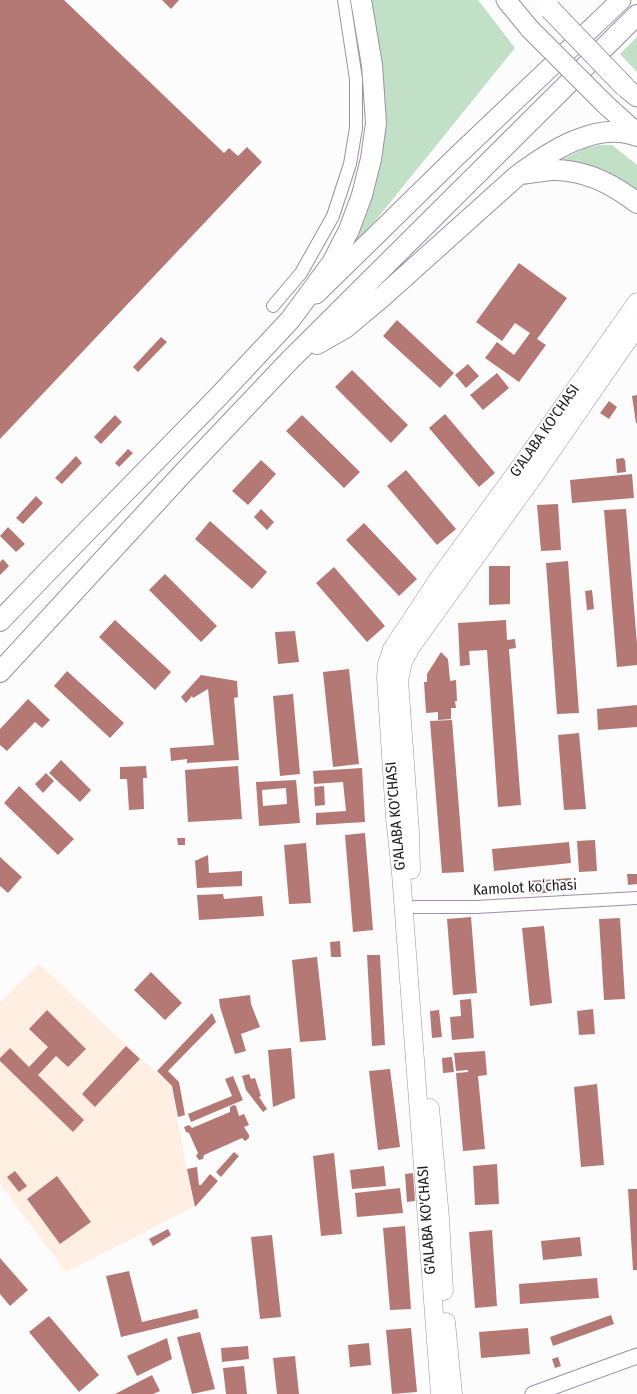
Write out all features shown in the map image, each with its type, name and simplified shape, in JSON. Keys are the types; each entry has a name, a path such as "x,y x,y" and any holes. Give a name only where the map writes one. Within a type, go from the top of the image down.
{"highway":[{"path":"0,621 218,397 290,320 332,263 349,230 362,195 371,159 376,123 372,65 361,0"},
{"path":"547,3 632,90"},
{"path":"0,672 290,360 637,14"},
{"path":"290,360 349,324 382,297 518,174 542,157 578,139 606,132 637,134"},
{"path":"518,174 551,170 581,174 607,183 637,203"}],"main road":[{"path":"506,0 530,29 637,134"},
{"path":"290,320 457,156 621,0"},
{"name":"G'ALABA KO'CHASI","path":"453,1394 411,873 400,680 403,662 471,549 634,314"},
{"name":"G'ALABA KO'CHASI","path":"440,1394 404,912 395,818 386,664 392,648 441,575 471,549"}],"street":[{"path":"273,306 301,273 333,216 350,164 356,128 356,79 344,0"},
{"name":"Kamolot koʻchasi","path":"415,908 476,907 637,898"},
{"path":"533,1394 637,1356"}],"shaded area":[{"path":"39,964 171,1086 194,1207 66,1272 0,1184 0,1003"}],"green space":[{"path":"371,0 478,0 515,48 346,257 376,185 385,124 381,61"},
{"path":"637,37 637,72 620,54"},
{"path":"612,145 637,165 637,192 604,170 557,162 586,148"}],"building":[{"path":"0,0 64,0 224,153 229,148 238,156 247,147 262,162 0,439"},
{"path":"162,0 179,0 171,9"},
{"path":"519,263 567,298 537,339 546,345 519,382 485,358 497,342 514,355 530,333 515,323 502,341 476,322"},
{"path":"397,320 454,373 440,388 383,336"},
{"path":"161,337 167,342 138,372 133,367"},
{"path":"468,364 479,376 466,388 455,375"},
{"path":"352,370 408,425 391,443 335,387"},
{"path":"497,373 509,388 483,410 470,395"},
{"path":"637,395 637,423 636,423 632,396"},
{"path":"609,401 617,407 609,419 600,413"},
{"path":"445,414 495,473 479,487 429,428"},
{"path":"115,415 122,422 101,444 94,437"},
{"path":"302,415 360,472 344,488 286,431"},
{"path":"128,449 133,453 119,467 115,463"},
{"path":"76,456 82,463 62,484 55,478"},
{"path":"623,458 625,460 626,472 617,473 616,459"},
{"path":"261,460 276,474 248,505 232,491"},
{"path":"406,470 456,529 437,545 387,486"},
{"path":"632,474 634,498 572,503 570,480"},
{"path":"36,496 43,503 23,524 16,518"},
{"path":"558,504 561,550 541,551 537,505"},
{"path":"261,509 274,522 267,530 254,517"},
{"path":"626,509 637,665 617,667 604,510"},
{"path":"210,521 267,572 252,589 195,539"},
{"path":"364,523 417,579 399,596 346,540"},
{"path":"8,527 25,544 16,552 0,536"},
{"path":"3,559 9,566 0,575 0,562"},
{"path":"568,561 579,713 557,714 546,563"},
{"path":"489,566 510,566 510,604 489,605"},
{"path":"334,567 385,626 367,642 316,583"},
{"path":"165,574 217,626 201,642 149,590"},
{"path":"592,590 594,609 587,610 585,591"},
{"path":"115,620 171,672 155,690 99,637"},
{"path":"506,620 507,640 515,639 516,648 509,649 521,805 498,807 487,650 469,651 470,665 460,666 458,623"},
{"path":"295,631 299,662 278,664 275,632"},
{"path":"441,652 448,659 450,681 456,680 457,701 455,701 456,708 451,708 451,719 438,720 438,712 426,713 424,682 427,682 427,674"},
{"path":"349,669 359,764 333,767 323,672"},
{"path":"67,671 124,723 110,738 54,686"},
{"path":"201,675 237,681 238,697 234,698 239,760 187,763 187,759 171,761 170,748 214,745 208,689 193,698 192,696 186,703 181,697"},
{"path":"293,694 300,774 280,776 273,696"},
{"path":"28,699 50,720 42,728 35,722 7,751 0,745 0,729"},
{"path":"637,705 637,727 598,730 597,709"},
{"path":"452,720 464,872 442,873 430,721"},
{"path":"579,733 586,809 564,810 558,735"},
{"path":"61,760 91,790 80,802 49,773"},
{"path":"146,766 147,778 143,778 144,809 129,810 127,779 120,779 120,767"},
{"path":"238,766 242,819 188,822 185,770"},
{"path":"362,768 365,822 316,825 316,813 346,811 343,782 314,784 313,771"},
{"path":"46,773 54,781 43,793 35,784"},
{"path":"296,780 300,823 259,826 256,782","holes":["286,788 287,804 263,806 262,790"]},
{"path":"19,786 74,839 58,855 4,803"},
{"path":"324,786 325,805 315,806 314,787"},
{"path":"365,833 373,930 353,932 345,835"},
{"path":"177,838 185,838 185,845 178,845"},
{"path":"595,840 597,871 579,872 577,841"},
{"path":"569,842 571,863 494,871 492,849"},
{"path":"306,843 311,903 289,904 284,845"},
{"path":"208,855 209,873 242,871 242,886 197,888 195,861"},
{"path":"0,857 22,877 8,893 0,886"},
{"path":"627,874 637,874 637,884 628,885"},
{"path":"571,878 572,891 529,894 528,881"},
{"path":"223,894 224,899 262,896 264,916 199,920 197,895"},
{"path":"471,917 477,993 453,995 447,919"},
{"path":"620,918 625,999 604,1000 599,919"},
{"path":"544,926 552,1003 530,1006 522,928"},
{"path":"340,941 341,957 331,957 330,942"},
{"path":"367,955 380,955 385,1045 372,1046"},
{"path":"317,957 326,1040 300,1042 292,960"},
{"path":"151,972 182,1003 165,1020 134,990"},
{"path":"250,995 251,1004 260,1027 241,1034 246,1051 235,1054 219,999"},
{"path":"471,999 474,1038 452,1040 450,1017 461,1016 460,1000"},
{"path":"593,1009 595,1034 579,1035 577,1011"},
{"path":"47,1010 86,1049 68,1067 56,1056 38,1075 84,1120 73,1132 0,1061 0,1058 10,1048 29,1067 48,1047 29,1029"},
{"path":"439,1010 442,1037 432,1038 430,1011"},
{"path":"212,1013 216,1022 168,1071 179,1082 185,1115 178,1117 172,1086 157,1071"},
{"path":"126,1046 140,1059 95,1107 82,1094"},
{"path":"291,1048 295,1098 273,1107 268,1050"},
{"path":"485,1051 487,1075 478,1076 485,1149 463,1151 456,1073 468,1072 468,1070 456,1071 454,1053"},
{"path":"452,1057 454,1072 443,1073 442,1058"},
{"path":"390,1069 400,1147 378,1150 369,1071"},
{"path":"249,1074 251,1079 255,1078 261,1096 259,1097 267,1109 263,1112 246,1090 242,1076"},
{"path":"233,1076 243,1100 191,1122 188,1114 232,1096 225,1079"},
{"path":"597,1084 604,1165 581,1167 574,1087"},
{"path":"234,1105 239,1116 244,1114 249,1125 244,1127 249,1138 245,1141 242,1138 204,1155 203,1159 199,1160 189,1133 186,1132 184,1127 189,1125 192,1128 230,1112 230,1107"},
{"path":"234,1152 239,1156 221,1177 216,1172"},
{"path":"334,1153 342,1234 321,1236 313,1156"},
{"path":"497,1164 499,1204 475,1205 473,1166"},
{"path":"384,1166 386,1186 352,1189 350,1170"},
{"path":"197,1167 199,1185 210,1174 218,1181 195,1207 187,1169"},
{"path":"15,1171 27,1186 19,1192 7,1177"},
{"path":"413,1173 415,1201 407,1202 405,1174"},
{"path":"57,1176 91,1222 60,1244 27,1199"},
{"path":"400,1188 403,1213 357,1217 355,1193"},
{"path":"628,1189 637,1189 637,1270 633,1270"},
{"path":"405,1226 411,1309 390,1310 383,1228"},
{"path":"168,1229 171,1235 153,1246 149,1239"},
{"path":"492,1230 497,1306 475,1308 469,1232"},
{"path":"272,1235 281,1317 260,1319 251,1237"},
{"path":"580,1237 582,1256 543,1260 541,1241"},
{"path":"0,1258 28,1290 10,1306 0,1294"},
{"path":"129,1271 142,1322 197,1309 199,1318 121,1337 106,1276"},
{"path":"597,1278 599,1298 520,1304 519,1284"},
{"path":"611,1315 614,1324 553,1346 550,1337"},
{"path":"49,1316 99,1375 79,1392 29,1332"},
{"path":"411,1328 417,1392 392,1394 386,1330"},
{"path":"528,1328 530,1354 481,1358 479,1332"},
{"path":"200,1332 215,1389 192,1394 177,1337"},
{"path":"167,1338 172,1359 137,1376 127,1356"},
{"path":"369,1343 371,1365 350,1367 348,1345"},
{"path":"248,1346 249,1359 222,1362 221,1348"},
{"path":"295,1356 299,1394 277,1394 273,1358"},
{"path":"558,1357 561,1366 555,1368 552,1359"},
{"path":"244,1366 247,1394 226,1394 223,1368"},
{"path":"152,1375 160,1391 153,1394 115,1394"}]}
